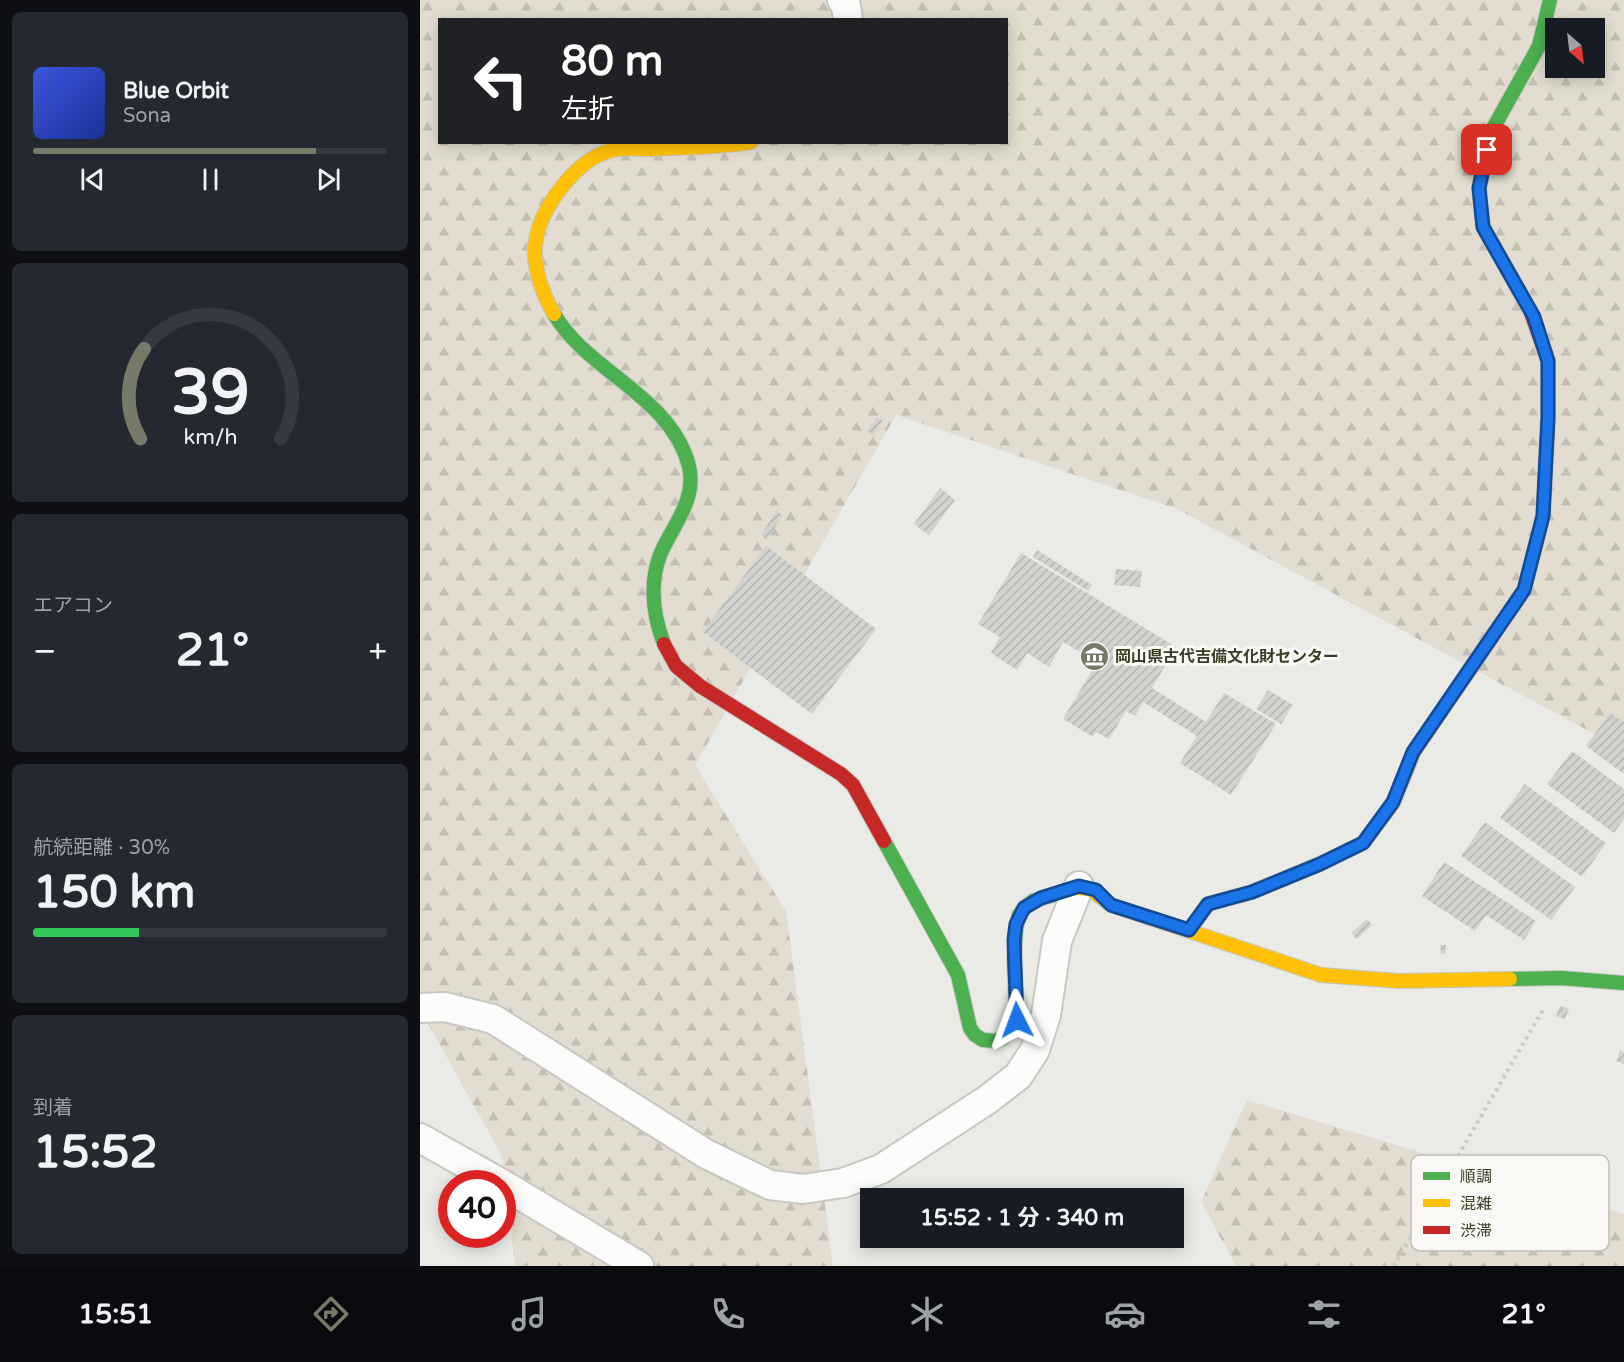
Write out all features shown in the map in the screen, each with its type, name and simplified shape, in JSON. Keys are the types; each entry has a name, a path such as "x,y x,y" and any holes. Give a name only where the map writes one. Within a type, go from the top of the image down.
{"street":[{"path":"842,0 846,6 848,18"},
{"path":"1189,930 1208,904 1252,892 1320,864 1363,843 1393,802 1413,752 1524,590 1543,516 1548,418 1548,361 1534,317 1483,227 1479,188 1491,132 1539,46 1550,0"},
{"path":"739,144 611,150 596,155 582,165 541,216 534,237 534,258 541,287 550,309 568,335 656,411 685,454 691,478 688,504 660,553 651,591 653,614 659,633 676,667 701,687 841,774 853,785 958,975 963,987 970,1032 977,1039 995,1041 1006,1038 1013,1031 1017,1020 1014,940 1016,924 1024,908 1041,898 1079,886 1096,890 1111,905 1321,975 1399,981 1561,978 1624,983"},
{"path":"420,1008 445,1007 493,1019 706,1154 770,1185 803,1189 843,1183 881,1168 987,1100 1018,1076 1035,1050 1046,1015 1057,941 1079,886"},
{"path":"420,1138 477,1170"},
{"path":"516,1192 639,1266"}],"path":[{"path":"1458,1155 1561,978"},
{"path":"1394,1266 1411,1237"}],"green space":[{"path":"420,0 1624,0 1624,750 1177,509 896,415 695,765 786,911 833,1266 515,1266 513,1248 516,1248 516,1170 504,1170 502,1156 420,1009"},
{"path":"1247,1100 1429,1155 1411,1155 1411,1251 1609,1251 1609,1209 1624,1214 1624,1266 1236,1266 1201,1202"}],"building":[{"path":"877,417 883,421 873,435 867,431"},
{"path":"940,488 955,500 929,535 914,524"},
{"path":"776,511 783,515 767,540 761,535"},
{"path":"766,546 876,629 812,714 703,632"},
{"path":"1037,550 1092,585 1088,591 1033,557"},
{"path":"1021,553 1176,647 1152,688 1206,722 1224,693 1276,724 1231,795 1180,763 1197,736 1143,702 1135,716 1126,711 1109,739 1096,732 1093,737 1063,719 1097,662 1063,642 1049,667 1027,653 1017,670 991,653 1000,637 978,624"},
{"path":"1116,569 1142,571 1140,587 1114,585"},
{"path":"1268,690 1293,705 1281,724 1256,709"},
{"path":"1610,713 1624,722 1624,774 1586,746"},
{"path":"1572,751 1624,789 1624,819 1614,833 1547,784"},
{"path":"1525,784 1606,843 1582,877 1500,818"},
{"path":"1485,822 1575,887 1551,920 1461,856"},
{"path":"1444,862 1536,921 1524,940 1486,915 1475,931 1422,896"},
{"path":"1367,919 1372,925 1357,939 1351,933"},
{"path":"1440,945 1446,945 1446,953 1441,954"},
{"path":"1560,1006 1569,1009 1565,1019 1556,1016"},
{"path":"1620,1050 1624,1052 1624,1064 1616,1061"}],"traffic: fast":[{"path":"1530,310 1483,227 1479,188 1491,132 1539,46 1550,0"},
{"path":"554,314 587,352 647,402 665,421 679,442 689,466 691,479 687,502 660,555 654,577 655,611 664,644"},
{"path":"884,841 958,975 970,1028 983,1040 995,1041 1003,1038 1012,1031 1017,1020 1014,960 1019,915 1033,901 1075,888"},
{"path":"1510,979 1561,978 1624,983"}],"traffic: slow":[{"path":"554,314 539,278 535,262 535,246 544,215 553,199 579,168 596,156 619,149 734,144"},
{"path":"1189,930 1208,904 1252,892 1320,864 1363,843 1393,803 1414,751"},
{"path":"1075,888 1090,889 1111,905 1321,975 1399,981 1510,979"}],"traffic: jam":[{"path":"1414,751 1524,590 1543,516 1548,418 1548,361 1530,310"},
{"path":"664,644 676,666 700,686 841,774 853,785 884,841"}],"place":[{"name":"岡山県古代吉備文化財センター","path":"1094,656"}],"route":[{"path":"1017,1020 1014,940 1016,924 1024,908 1041,898 1079,886 1096,890 1111,905 1189,930 1208,904 1252,892 1320,864 1363,843 1393,802 1413,752 1524,590 1543,516 1548,418 1548,361 1534,317 1483,227 1479,188 1487,150"}]}
